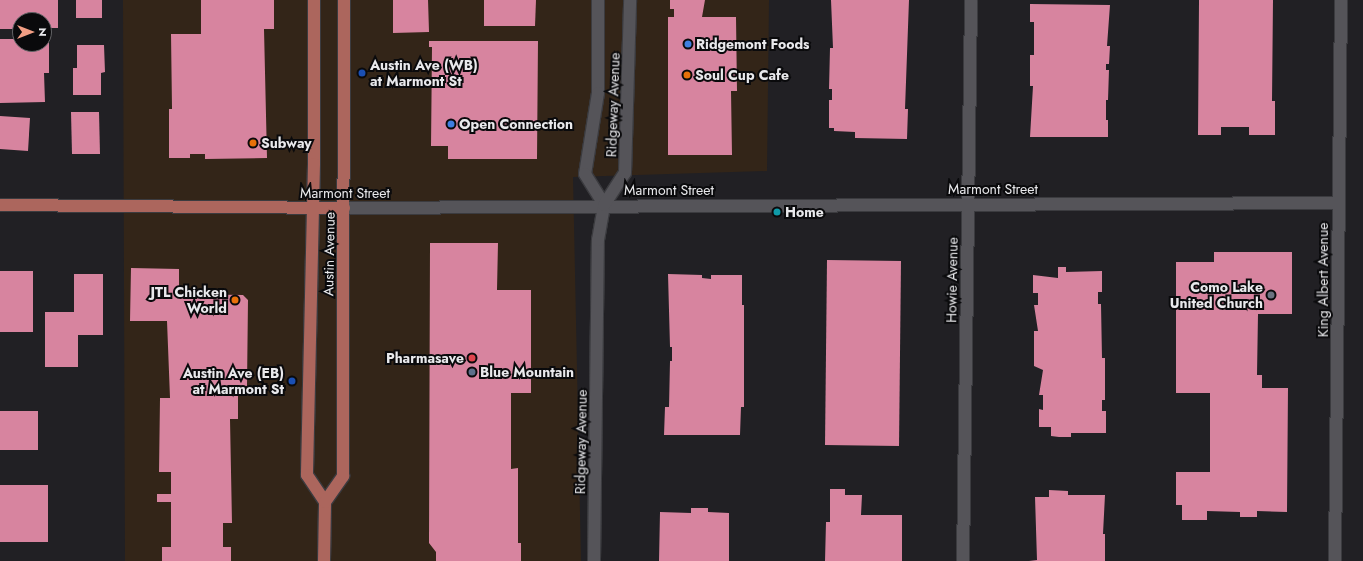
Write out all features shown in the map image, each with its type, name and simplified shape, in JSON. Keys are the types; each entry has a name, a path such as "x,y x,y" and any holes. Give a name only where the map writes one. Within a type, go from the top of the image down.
{"main road":[{"name":"Austin Avenue","path":"314,0 313,208 307,475 325,502 343,476 344,0"},
{"name":"Marmont Street","path":"0,205 344,208"},
{"path":"324,561 325,502"}],"street":[{"name":"Ridgeway Avenue","path":"598,0 598,93 586,174 604,205"},
{"name":"Ridgeway Avenue","path":"594,561 598,240 604,205 625,173 630,0"},
{"name":"Howie Avenue","path":"964,561 967,204 971,0"},
{"name":"King Albert Avenue","path":"1335,561 1338,204 1342,0"},
{"name":"Marmont Street","path":"344,208 604,205 1338,204"}],"shaded area":[{"path":"123,0 769,0 767,171 573,177 581,561 125,561"}],"building":[{"path":"0,0 58,0 58,28 52,28 52,12 12,12 12,29 0,29"},
{"path":"76,0 102,0 102,18 76,18"},
{"path":"201,0 274,0 274,29 264,29 267,158 205,159 205,154 190,154 190,158 169,158 169,109 172,109 171,34 201,34"},
{"path":"393,0 428,0 429,32 393,33"},
{"path":"484,0 536,0 535,26 484,26"},
{"path":"670,0 705,0 702,17 736,17 737,91 731,91 732,155 668,155 668,17 674,17 674,9 670,9"},
{"path":"831,0 909,0 905,109 908,109 907,139 855,138 855,132 834,131 834,128 829,128 829,100 832,100 832,89 829,89 830,48 833,48"},
{"path":"1199,0 1273,0 1272,101 1275,101 1275,135 1249,135 1249,127 1221,127 1221,135 1198,135"},
{"path":"1030,4 1110,5 1107,46 1110,46 1109,64 1106,64 1106,70 1109,70 1108,100 1106,100 1108,137 1030,137 1033,86 1030,86 1030,55 1034,55 1034,22 1030,22"},
{"path":"0,39 12,39 12,52 49,52 49,73 44,73 45,102 0,103"},
{"path":"429,41 538,41 537,159 448,159 448,146 431,146 432,47 429,47"},
{"path":"77,45 104,45 105,72 101,73 101,95 73,95 73,68 77,68"},
{"path":"71,112 99,112 100,154 72,154"},
{"path":"0,116 30,118 28,151 0,149"},
{"path":"430,243 498,243 497,290 531,290 531,393 511,393 511,469 518,468 518,543 521,543 521,561 436,561 436,552 429,543"},
{"path":"1214,252 1292,252 1292,314 1258,314 1257,375 1262,375 1262,388 1288,388 1287,512 1257,511 1257,517 1240,517 1240,512 1207,511 1207,520 1182,520 1182,505 1176,505 1176,472 1210,472 1210,393 1176,393 1176,262 1214,262"},
{"path":"827,260 901,261 899,446 825,445"},
{"path":"1058,267 1066,267 1066,272 1102,271 1102,292 1098,292 1098,304 1101,304 1102,358 1105,358 1105,400 1102,400 1102,411 1106,411 1106,433 1071,433 1071,437 1059,437 1051,436 1051,427 1039,427 1039,409 1043,410 1043,395 1039,395 1043,370 1034,366 1034,331 1038,331 1034,305 1038,305 1038,293 1033,293 1033,275 1058,278"},
{"path":"131,268 179,269 179,294 243,295 248,300 247,386 238,385 238,419 230,419 232,523 223,523 223,547 231,547 231,561 162,561 162,547 171,547 171,502 157,502 157,494 171,494 171,472 159,472 160,398 170,398 167,321 130,321"},
{"path":"0,271 33,271 33,332 0,332"},
{"path":"74,274 103,274 103,335 78,335 78,367 45,367 45,312 74,312"},
{"path":"668,274 702,275 702,278 711,279 711,275 742,275 742,305 744,305 744,407 741,407 740,435 664,435 665,407 669,407 670,361 672,361 672,347 670,347"},
{"path":"0,411 38,411 38,450 0,450"},
{"path":"0,485 48,485 48,542 0,542"},
{"path":"830,489 845,489 845,495 862,495 861,515 902,515 902,561 825,561 826,522 830,522"},
{"path":"1049,490 1068,491 1068,495 1105,495 1103,534 1105,534 1105,561 1029,561 1037,560 1035,497 1049,497"},
{"path":"691,508 708,508 708,512 729,513 729,561 659,561 660,512 691,513"}],"place":[{"name":"Ridgemont Foods","path":"688,44"},
{"name":"Austin Ave (WB) at Marmont St","path":"362,73"},
{"name":"Soul Cup Cafe","path":"687,75"},
{"name":"Open Connection","path":"451,124"},
{"name":"Subway","path":"253,143"},
{"name":"Home","path":"777,212"},
{"name":"Como Lake United Church","path":"1271,295"},
{"name":"JTL Chicken World","path":"235,300"},
{"name":"Pharmasave","path":"472,358"},
{"name":"Blue Mountain","path":"472,372"},
{"name":"Austin Ave (EB) at Marmont St","path":"292,381"}]}
